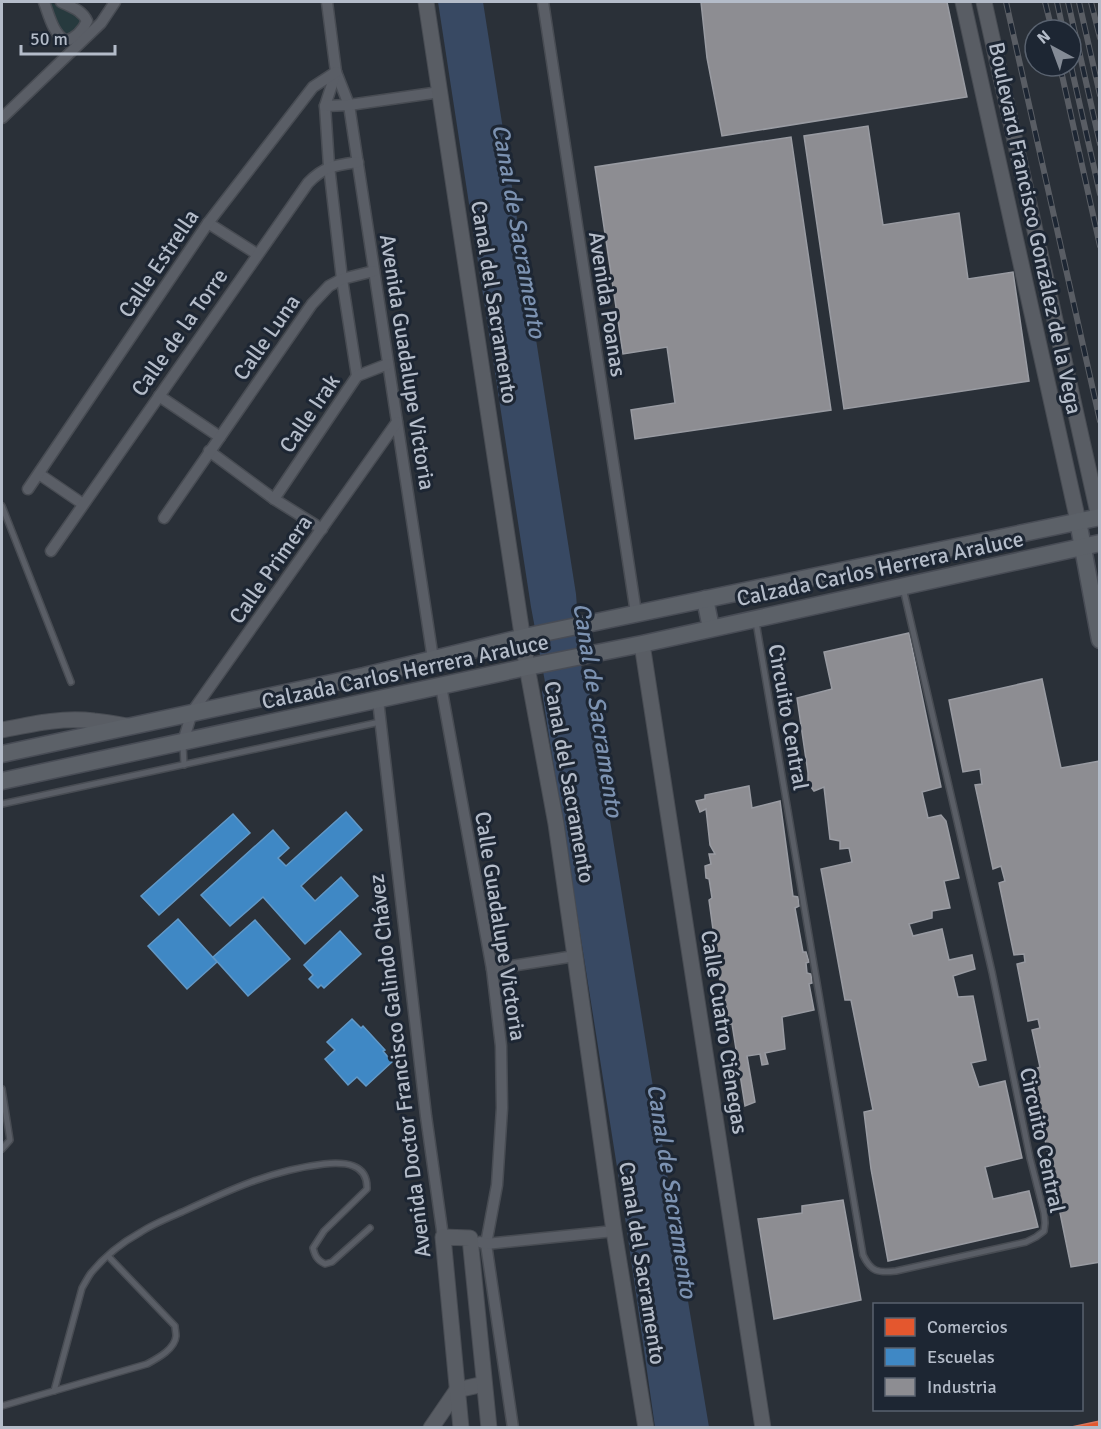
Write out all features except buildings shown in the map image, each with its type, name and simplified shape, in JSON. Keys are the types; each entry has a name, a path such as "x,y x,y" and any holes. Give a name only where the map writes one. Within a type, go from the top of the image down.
{"main road":[{"name":"Calzada Carlos Herrera Araluce","path":"2,754 364,676 636,613 1099,518"},
{"name":"Boulevard Francisco González de la Vega","path":"1078,521 1091,545 1100,640"},
{"name":"Calzada Carlos Herrera Araluce","path":"2,781 1091,545"},
{"path":"705,599 711,628"}],"street":[{"path":"44,2 56,33 66,40 72,39 87,21 82,13 61,2"},
{"path":"3,112 101,23 115,2"},
{"name":"Avenida Guadalupe Victoria","path":"327,2 336,72 349,105 433,659"},
{"name":"Canal del Sacramento","path":"426,2 555,824 614,1231 646,1428"},
{"name":"Avenida Poanas","path":"543,2 636,613"},
{"name":"Boulevard Francisco González de la Vega","path":"963,2 1078,521"},
{"name":"Boulevard Francisco González de la Vega","path":"984,2 1099,518"},
{"name":"Avenida Guadalupe Victoria","path":"336,72 326,106 329,166 342,279 357,376"},
{"name":"Calle Estrella","path":"28,489 208,223 313,87 336,72"},
{"path":"326,106 349,105 440,92"},
{"path":"329,166 358,162"},
{"name":"Calle de la Torre","path":"51,551 308,183 317,173 329,166"},
{"path":"208,223 257,254"},
{"path":"1018,252 1038,246"},
{"name":"Calle Luna","path":"164,518 312,304 329,286 342,279 374,271"},
{"name":"Calle Irak","path":"274,499 357,376 388,364"},
{"path":"159,396 220,436"},
{"name":"Calle Primera","path":"183,742 192,712 397,422"},
{"path":"209,452 274,499 322,529"},
{"path":"39,474 84,504"},
{"name":"Calle Cuatro Ciénegas","path":"642,644 763,1428"},
{"name":"Calle Guadalupe Victoria","path":"441,686 492,969 501,1046 502,1108 497,1185 486,1244"},
{"name":"Avenida Doctor Francisco Galindo Chávez","path":"378,700 426,1116 443,1237 461,1428"},
{"path":"2,730 71,720 93,720 129,727"},
{"path":"492,969 575,956"},
{"path":"443,1237 470,1238 486,1244 614,1231"},
{"path":"470,1238 489,1428"},
{"path":"486,1244 513,1428"},
{"path":"431,1428 457,1390 484,1384"}],"lane":[{"path":"2,506 71,682"},
{"name":"Circuito Central","path":"755,618 863,1256 873,1270 881,1273 952,1259 1026,1242 1036,1238 1044,1231 1046,1223 1030,1158 992,972 903,586"},
{"path":"2,804 380,722"},
{"path":"183,742 184,765"},
{"path":"2,1089 10,1140 2,1149"},
{"path":"54,1391 82,1288 91,1273 108,1256 141,1231 222,1194 283,1171 344,1162 356,1166 368,1183 367,1190 316,1241 313,1248 315,1255 325,1264 332,1262 370,1228"},
{"path":"2,1406 147,1364 161,1356 173,1344 176,1336 175,1326 108,1256"}],"green space":[{"path":"49,2 78,14 82,22 68,36 63,36 59,30"}],"water":[{"name":"Canal de Sacramento","path":"438,2 483,2 576,594 582,674 587,678 709,1427 655,1427 626,1224 542,692 545,682 531,607"}],"railway":[{"path":"1006,2 1100,421"},
{"path":"1045,2 1049,18"},
{"path":"1057,2 1060,18"},
{"path":"1068,2 1100,144"},
{"path":"1079,2 1100,95"},
{"path":"1091,2 1100,38"},
{"path":"1063,78 1100,246"},
{"path":"1074,78 1100,194"}]}
